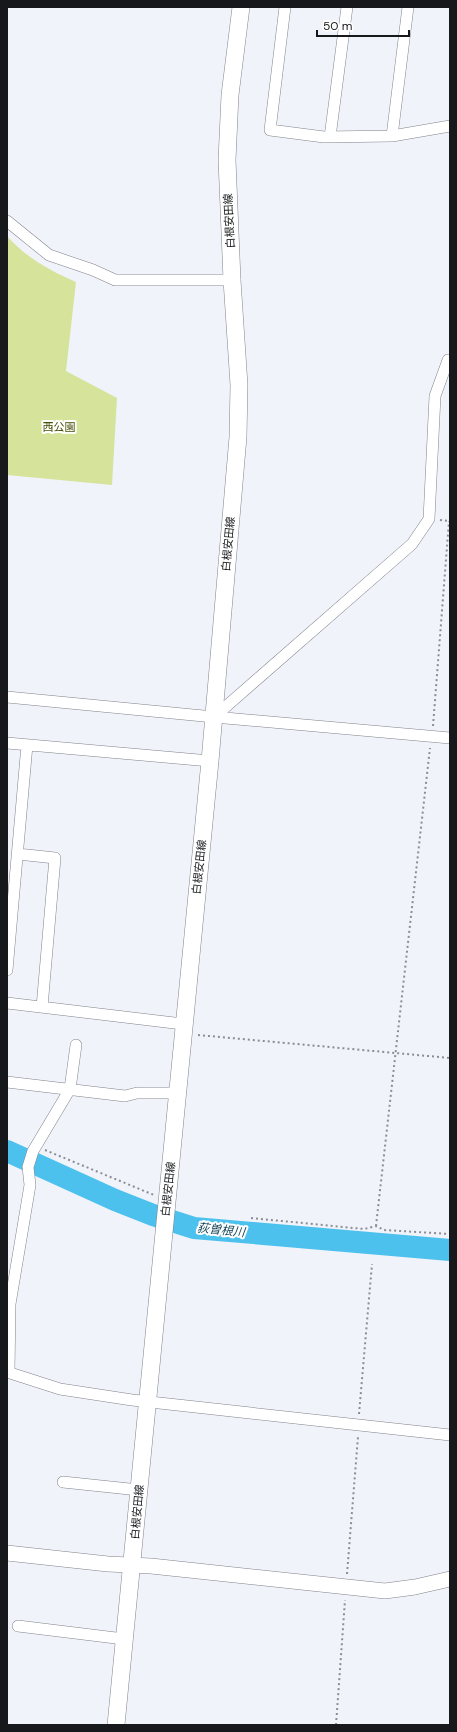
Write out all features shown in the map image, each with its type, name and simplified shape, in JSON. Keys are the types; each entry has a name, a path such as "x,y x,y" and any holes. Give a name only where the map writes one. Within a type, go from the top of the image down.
{"main road":[{"name":"白根安田線","path":"116,1725 132,1566 146,1401 210,762 238,437 239,385 227,160 230,102 241,7"}],"street":[{"path":"285,7 270,130 330,137 392,136 450,126"},
{"path":"330,137 347,7"},
{"path":"392,136 408,7"},
{"path":"7,221 49,255 93,270 115,280 232,275"},
{"path":"214,718 412,544 429,519 435,396 448,360 450,360"},
{"path":"7,697 214,718 450,738"},
{"path":"7,743 210,762"},
{"path":"7,970 27,745"},
{"path":"18,854 55,858 42,1007"},
{"path":"7,1003 183,1029"},
{"path":"76,1045 70,1089 34,1149 28,1167 30,1185 12,1265 8,1372 60,1389 146,1401 450,1435"},
{"path":"7,1082 125,1096 137,1093 177,1093"},
{"path":"63,1482 139,1490"},
{"path":"7,1553 132,1566 151,1566 385,1591 415,1588 450,1579"},
{"path":"18,1626 124,1639"}],"path":[{"path":"376,1226 397,1053 432,736 449,521 450,522"},
{"path":"183,1029 450,1058"},
{"path":"34,1149 166,1200"},
{"path":"251,1218 364,1229 376,1226 384,1230 450,1234"},
{"path":"336,1725 372,1264"}],"green space":[{"name":"西公園","path":"7,236 14,244 39,263 76,282 66,371 117,398 112,485 7,475"}],"waterway":[{"name":"荻曽根川","path":"7,1151 115,1200 153,1215 194,1228 450,1250"}]}
